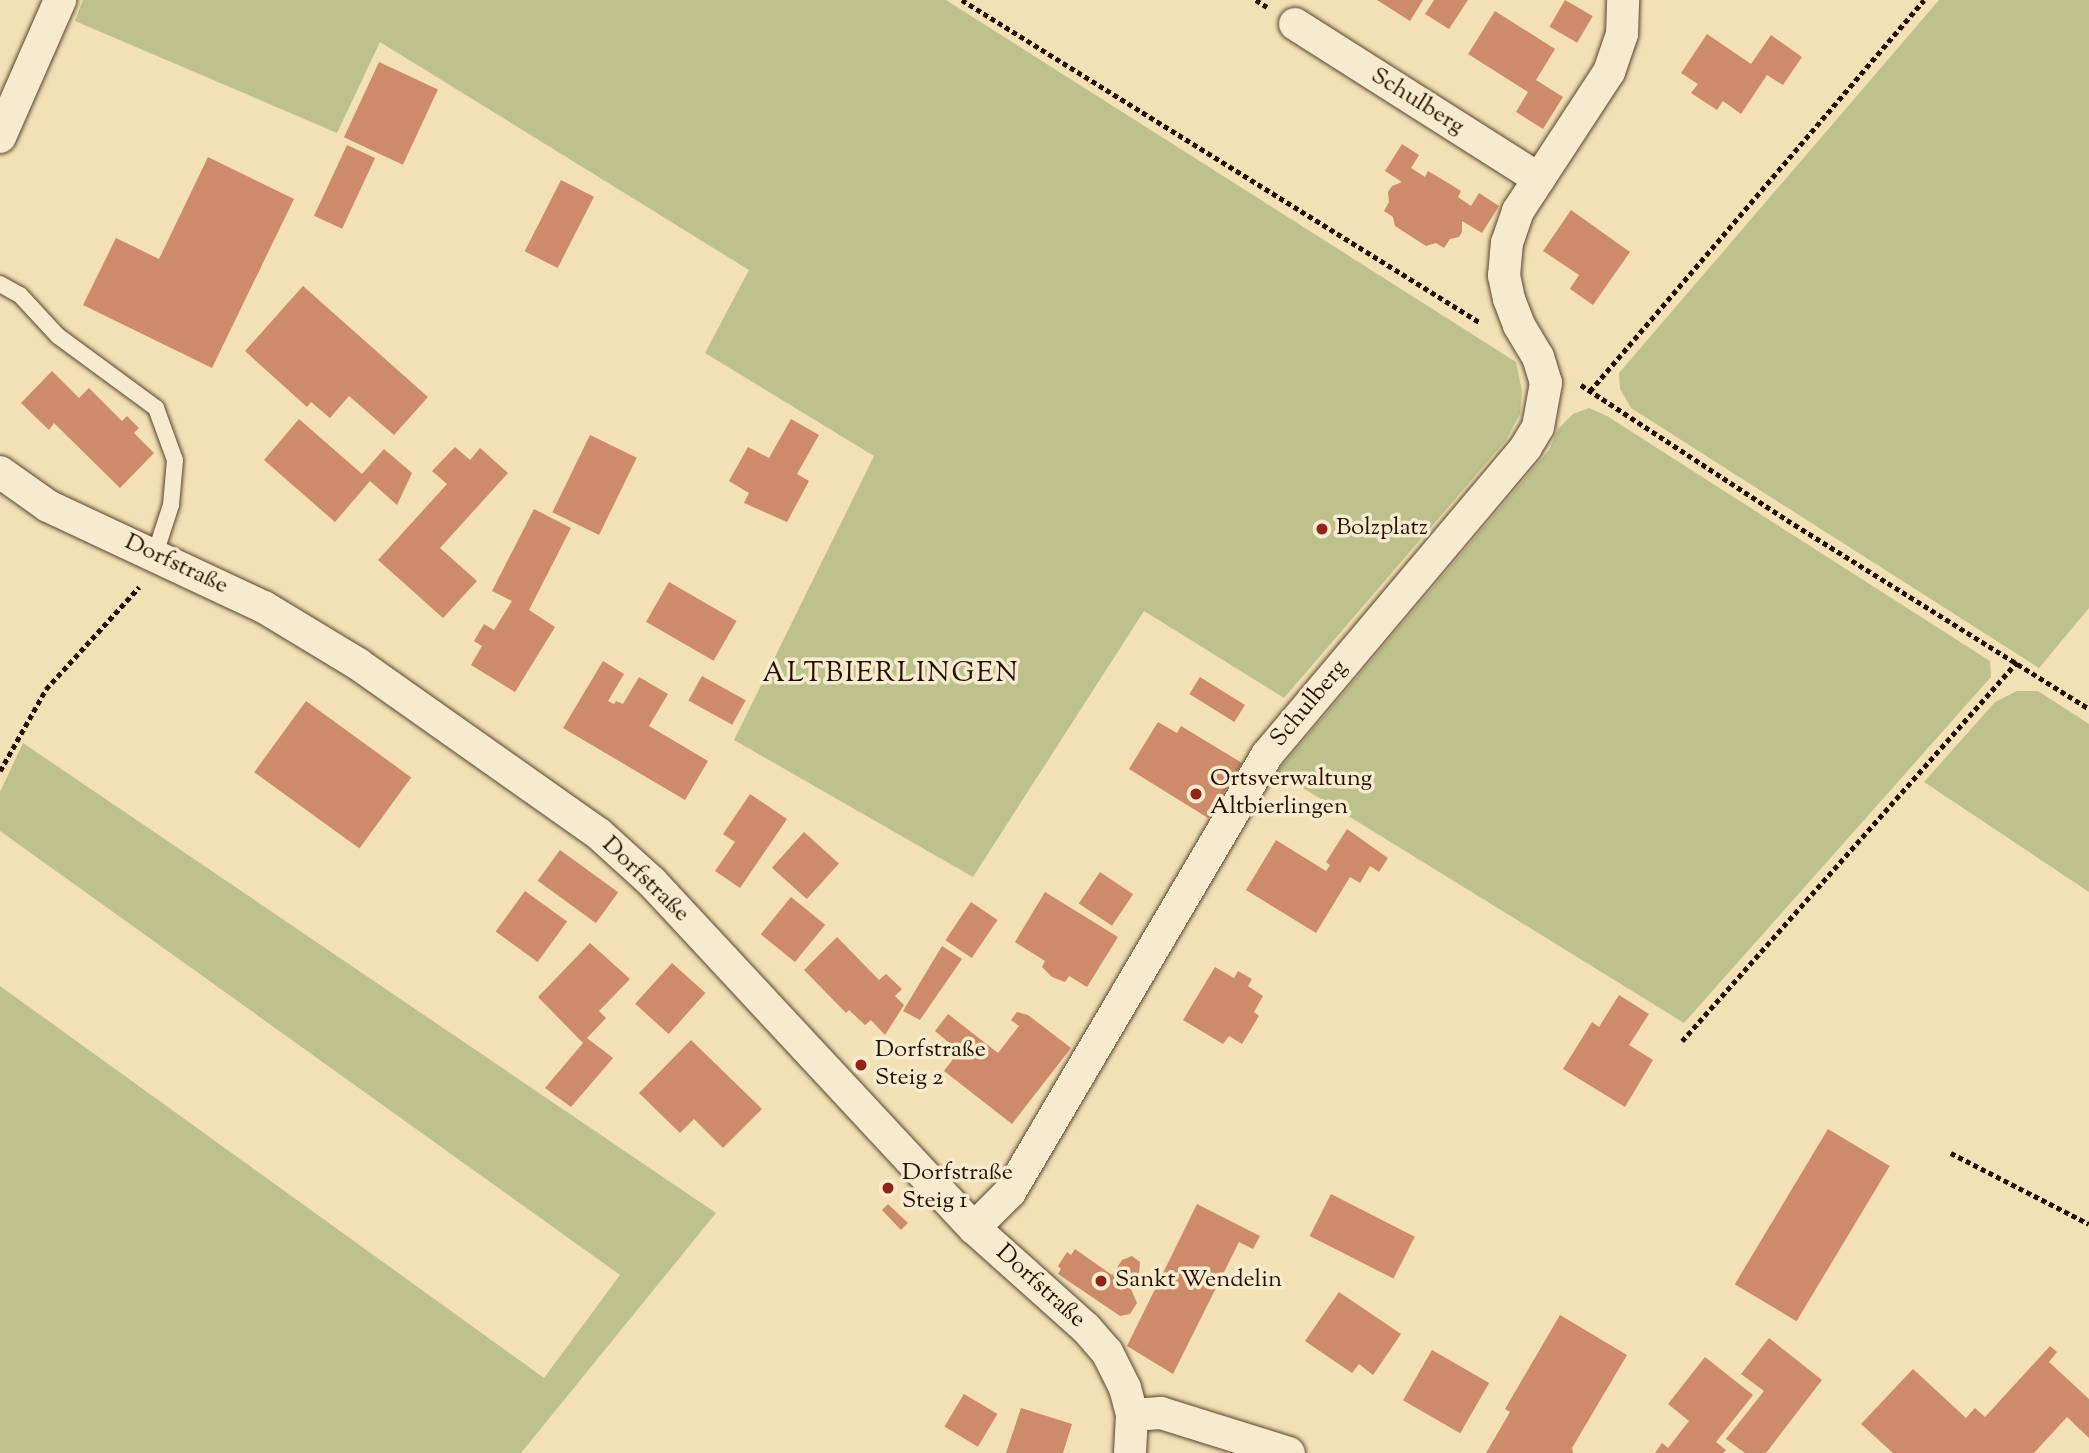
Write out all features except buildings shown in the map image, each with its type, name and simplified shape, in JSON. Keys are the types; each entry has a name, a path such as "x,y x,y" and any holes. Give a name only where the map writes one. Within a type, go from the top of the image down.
{"street":[{"path":"0,137 60,0"},
{"name":"Schulberg","path":"974,1228 1010,1192 1267,755 1526,447 1538,427 1546,383 1538,357 1518,325 1504,276 1507,243 1518,211 1609,72 1622,34 1623,0"},
{"name":"Schulberg","path":"1294,24 1539,179"},
{"name":"Dorfstraße","path":"0,472 48,506 264,607 358,664 598,835 652,882 974,1228 1093,1336 1107,1352 1125,1388 1132,1415 1130,1453"},
{"path":"1132,1415 1161,1413 1289,1453"}],"lane":[{"path":"0,284 20,295 58,336 156,408 175,460 171,505 155,554"}],"path":[{"path":"962,0 1491,329"},
{"path":"1590,391 1924,0"},
{"path":"1538,357 1787,520 2089,709"},
{"path":"0,771 46,689 141,584 155,554"},
{"path":"1682,1041 2017,662"},
{"path":"1951,1153 2089,1224"}],"green space":[{"path":"83,0 946,0 1516,362 1522,391 1520,414 1506,440 1284,698 1144,611 973,877 734,740 874,456 705,353 749,270 380,42 337,133 75,21"},
{"path":"1939,0 2089,0 2089,608 2039,668 1631,408 1620,389 1619,373"},
{"path":"1589,408 1607,416 1990,661 1991,677 1684,1023 1277,772 1549,450 1558,429 1573,414"},
{"path":"2017,691 2038,691 2089,724 2089,892 1924,782 1995,702"},
{"path":"23,743 716,1213 521,1453 0,1453 0,986 544,1378 620,1275 0,831 0,792"}],"place":[{"name":"Bolzplatz","path":"1322,529"},
{"name":"Ortsverwaltung Altbierlingen","path":"1196,794"},
{"name":"Dorfstraße Steig 2","path":"861,1065"},
{"name":"Dorfstraße Steig 1","path":"888,1188"},
{"name":"Sankt Wendelin","path":"1101,1281"}],"district":[{"name":"ALTBIERLINGEN","path":"891,674"}]}
